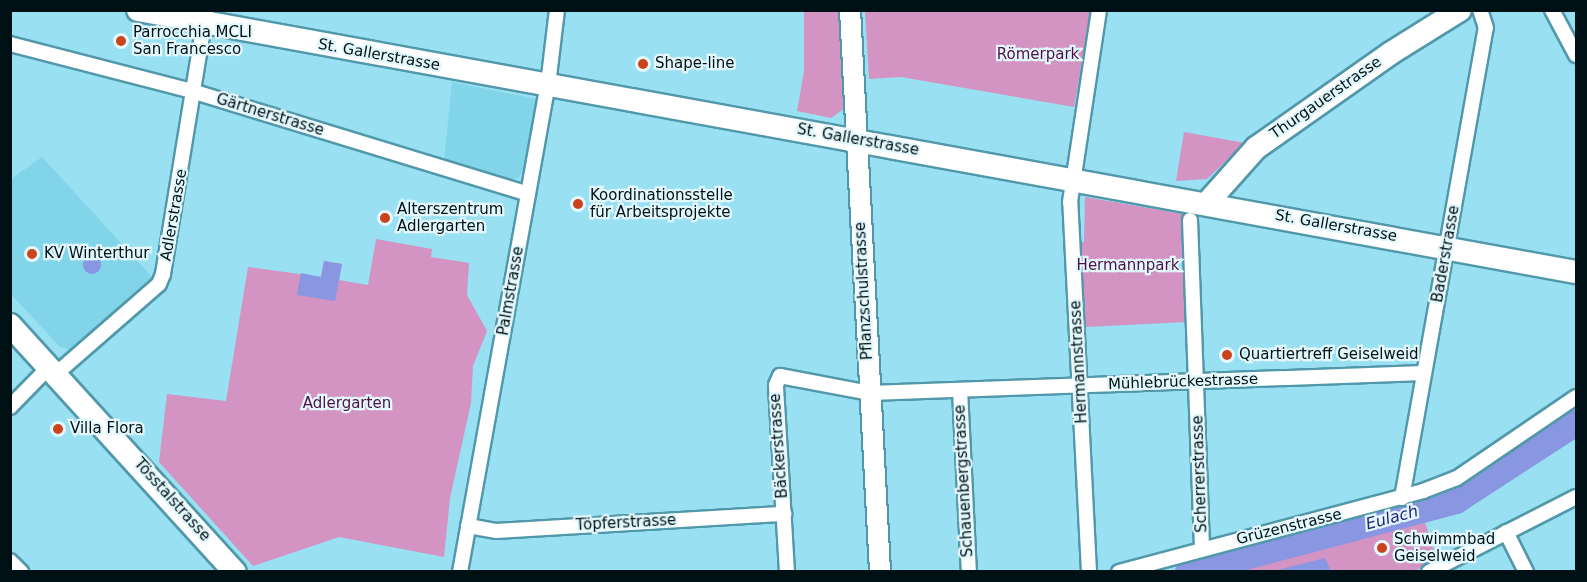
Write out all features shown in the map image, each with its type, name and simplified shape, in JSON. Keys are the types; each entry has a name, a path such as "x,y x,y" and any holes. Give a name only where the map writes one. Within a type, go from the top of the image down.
{"main road":[{"name":"St. Gallerstrasse","path":"138,10 205,17 548,86 1072,178 1447,246 1576,272"},
{"name":"Thurgauerstrasse","path":"1207,203 1256,148 1381,60 1460,10"},
{"name":"Tösstalstrasse","path":"10,325 53,369 235,572"}],"street":[{"name":"Palmstrasse","path":"460,572 548,86 557,10"},
{"name":"Pflanzschulstrasse","path":"850,10 880,572"},
{"name":"Baderstrasse","path":"1402,498 1486,28 1480,10"},
{"path":"1552,10 1576,55"},
{"name":"Hermannstrasse","path":"1089,572 1070,202 1098,15"},
{"name":"Adlerstrasse","path":"10,407 53,369 159,284 195,92 205,17"},
{"name":"Gärtnerstrasse","path":"10,44 195,92 528,194"},
{"name":"Scherrerstrasse","path":"1190,220 1202,549"},
{"name":"Mühlebrückestrasse","path":"870,393 1424,373"},
{"name":"Bäckerstrasse","path":"787,572 776,385 780,376 870,393"},
{"name":"Schauenbergstrasse","path":"960,390 969,572"},
{"name":"Grüzenstrasse","path":"1119,572 1402,498 1457,478 1576,397"},
{"path":"1429,572 1445,568 1506,532 1573,499 1576,513"},
{"name":"Töpferstrasse","path":"468,526 496,531 784,513"},
{"path":"1506,532 1526,572"},
{"path":"10,561 21,572"}],"shaded area":[{"path":"452,82 536,99 525,168 518,178 506,180 444,161"},
{"path":"42,157 152,277 70,350 60,347 11,294 11,179"},
{"path":"92,256 98,259 101,265 98,271 92,274 86,271 83,265 86,259"},
{"path":"324,261 342,264 335,301 297,295 301,273 321,277"},
{"path":"1325,558 1331,571 1274,571"}],"green space":[{"path":"804,11 840,11 845,108 831,118 797,111 804,71"},
{"name":"Römerpark","path":"865,11 1091,11 1074,107 901,77 869,79"},
{"path":"1184,132 1245,143 1207,179 1176,181"},
{"name":"Hermannpark","path":"1085,197 1183,214 1185,256 1175,261 1176,271 1186,273 1187,322 1085,327 1079,243 1084,242"},
{"name":"Adlergarten","path":"376,239 432,249 431,257 469,263 467,295 487,331 473,366 471,403 450,498 444,557 339,537 253,566 159,462 167,394 226,401 248,267 321,277 324,261 342,264 339,280 368,285"},
{"name":"Schwimmbad Geiselweid","path":"1424,519 1437,560 1414,571 1222,572"}],"waterway":[{"name":"Eulach","path":"1188,572 1456,501 1576,423"}],"place":[{"name":"Parrocchia MCLI San Francesco","path":"121,41"},
{"name":"Shape-line","path":"643,64"},
{"name":"Koordinationsstelle für Arbeitsprojekte","path":"578,204"},
{"name":"Alterszentrum Adlergarten","path":"385,218"},
{"name":"KV Winterthur","path":"32,254"},
{"name":"Quartiertreff Geiselweid","path":"1227,355"},
{"name":"Villa Flora","path":"58,429"},
{"name":"Schwimmbad Geiselweid","path":"1382,548"}]}
